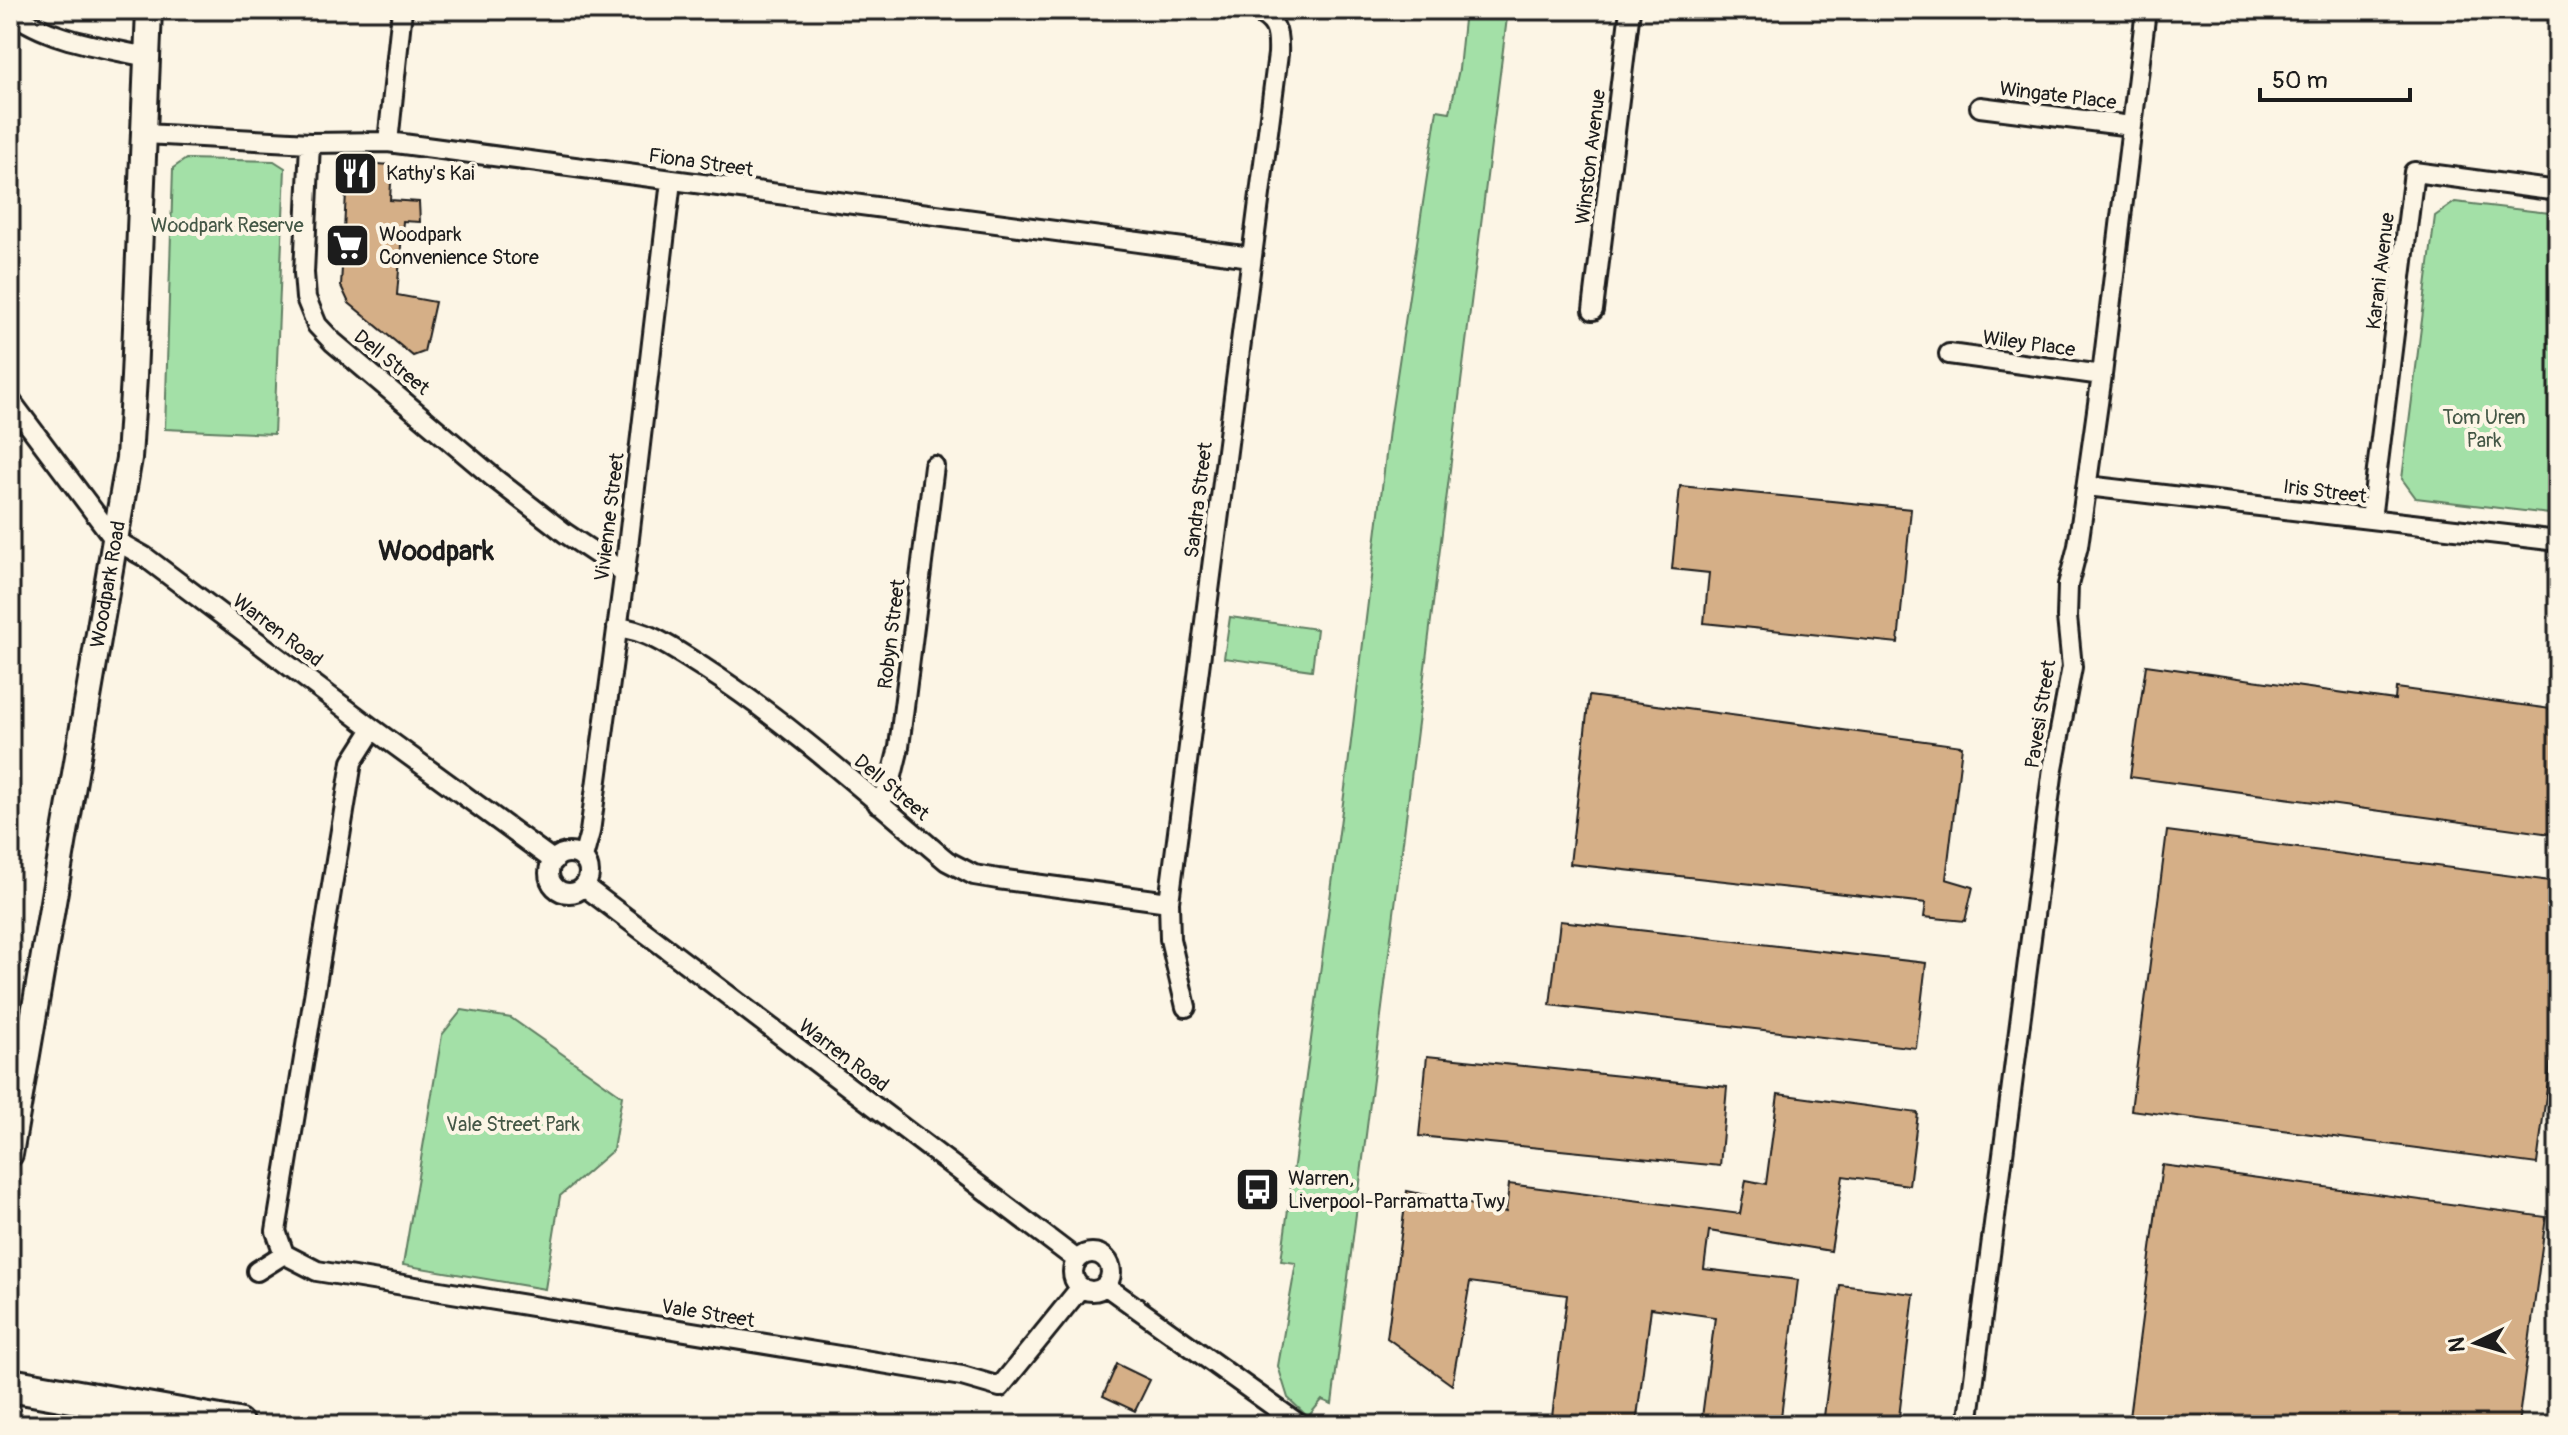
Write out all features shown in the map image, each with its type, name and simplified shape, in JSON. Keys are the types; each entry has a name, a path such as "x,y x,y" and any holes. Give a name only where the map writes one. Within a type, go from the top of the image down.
{"highway":[{"path":"10,1385 237,1425"}],"main road":[{"name":"Woodpark Road","path":"10,1154 129,458 149,10"}],"street":[{"path":"388,142 402,10"},
{"name":"Sandra Street","path":"1186,1007 1170,939 1169,902 1279,38 1268,16 1254,10"},
{"name":"Winston Avenue","path":"1593,310 1630,10"},
{"name":"Pavesi Street","path":"1968,1425 2053,768 2072,667 2068,593 2078,546 2102,375 2146,10"},
{"path":"10,11 33,25 81,42 147,57"},
{"name":"Wingate Place","path":"1980,107 2131,126"},
{"name":"Fiona Street","path":"145,134 310,143 388,142 1251,257"},
{"name":"Dell Street","path":"310,143 304,273 306,298 317,325 494,478 565,533 625,573"},
{"name":"Karani Avenue","path":"2371,519 2414,172 2558,191"},
{"name":"Vivienne Street","path":"583,858 590,832 625,573 671,181"},
{"name":"Wiley Place","path":"1949,354 2102,375"},
{"name":"Warren Road","path":"10,400 115,540 145,557 554,861"},
{"name":"Robyn Street","path":"878,804 890,784 899,747 934,466"},
{"name":"Iris Street","path":"2087,486 2558,541"},
{"name":"Dell Street","path":"617,627 650,635 744,694 947,861 974,875 1169,902"},
{"path":"257,1271 284,1254 276,1231 352,762 373,729"},
{"path":"571,853 583,858 589,870 584,886 572,892 558,889 550,878 554,861 561,855 571,853"},
{"name":"Warren Road","path":"584,886 1077,1260"},
{"path":"1093,1253 1104,1257 1111,1273 1106,1286 1096,1290 1081,1287 1073,1272 1077,1260 1093,1253"},
{"name":"Vale Street","path":"284,1254 317,1271 962,1376 1000,1387 1081,1287"},
{"path":"1106,1286 1300,1425"}],"green space":[{"path":"1465,10 1508,10 1332,1404 1322,1400 1308,1417 1288,1398 1278,1366 1296,1263 1281,1261 1348,766 1390,422 1437,110 1450,112 1459,69"},
{"name":"Woodpark Reserve","path":"186,159 274,161 285,168 274,434 165,429 173,168"},
{"name":"Tom Uren Park","path":"2455,202 2558,214 2558,515 2416,498 2402,479 2435,216"},
{"path":"1230,617 1317,629 1312,670 1224,658"},
{"name":"Vale Street Park","path":"462,1010 511,1018 622,1096 613,1150 560,1196 545,1289 403,1265 442,1035"}],"building":[{"path":"359,163 392,165 390,200 419,202 420,222 403,221 397,295 435,302 424,352 413,356 349,303 341,286 347,174"},
{"path":"1680,486 1911,509 1898,643 1704,623 1709,573 1672,569"},
{"path":"2146,665 2395,700 2396,688 2558,710 2558,835 2130,777"},
{"path":"1589,696 1962,746 1946,879 1973,887 1965,921 1924,917 1926,903 1570,864"},
{"path":"2167,831 2558,882 2558,1004 2537,1164 2131,1110"},
{"path":"1560,921 1926,963 1916,1048 1550,1005"},
{"path":"1427,1056 1727,1087 1720,1166 1419,1136"},
{"path":"1778,1094 1918,1113 1909,1185 1843,1176 1831,1251 1709,1231 1704,1269 1798,1280 1780,1425 1701,1425 1715,1317 1651,1308 1636,1425 1552,1417 1567,1295 1470,1282 1452,1385 1387,1338 1407,1191 1506,1212 1509,1184 1740,1214 1746,1180 1766,1184"},
{"path":"2162,1165 2546,1217 2518,1425 2128,1425"},
{"path":"1840,1285 1914,1294 1898,1425 1823,1425"},
{"path":"1117,1364 1150,1380 1135,1411 1103,1396"}],"place":[{"name":"Kathy's Kai","path":"355,173"},
{"name":"Woodpark Convenience Store","path":"348,246"},
{"name":"Warren, Liverpool-Parramatta Twy","path":"1257,1189"}],"district":[{"name":"Woodpark","path":"436,550"}]}
